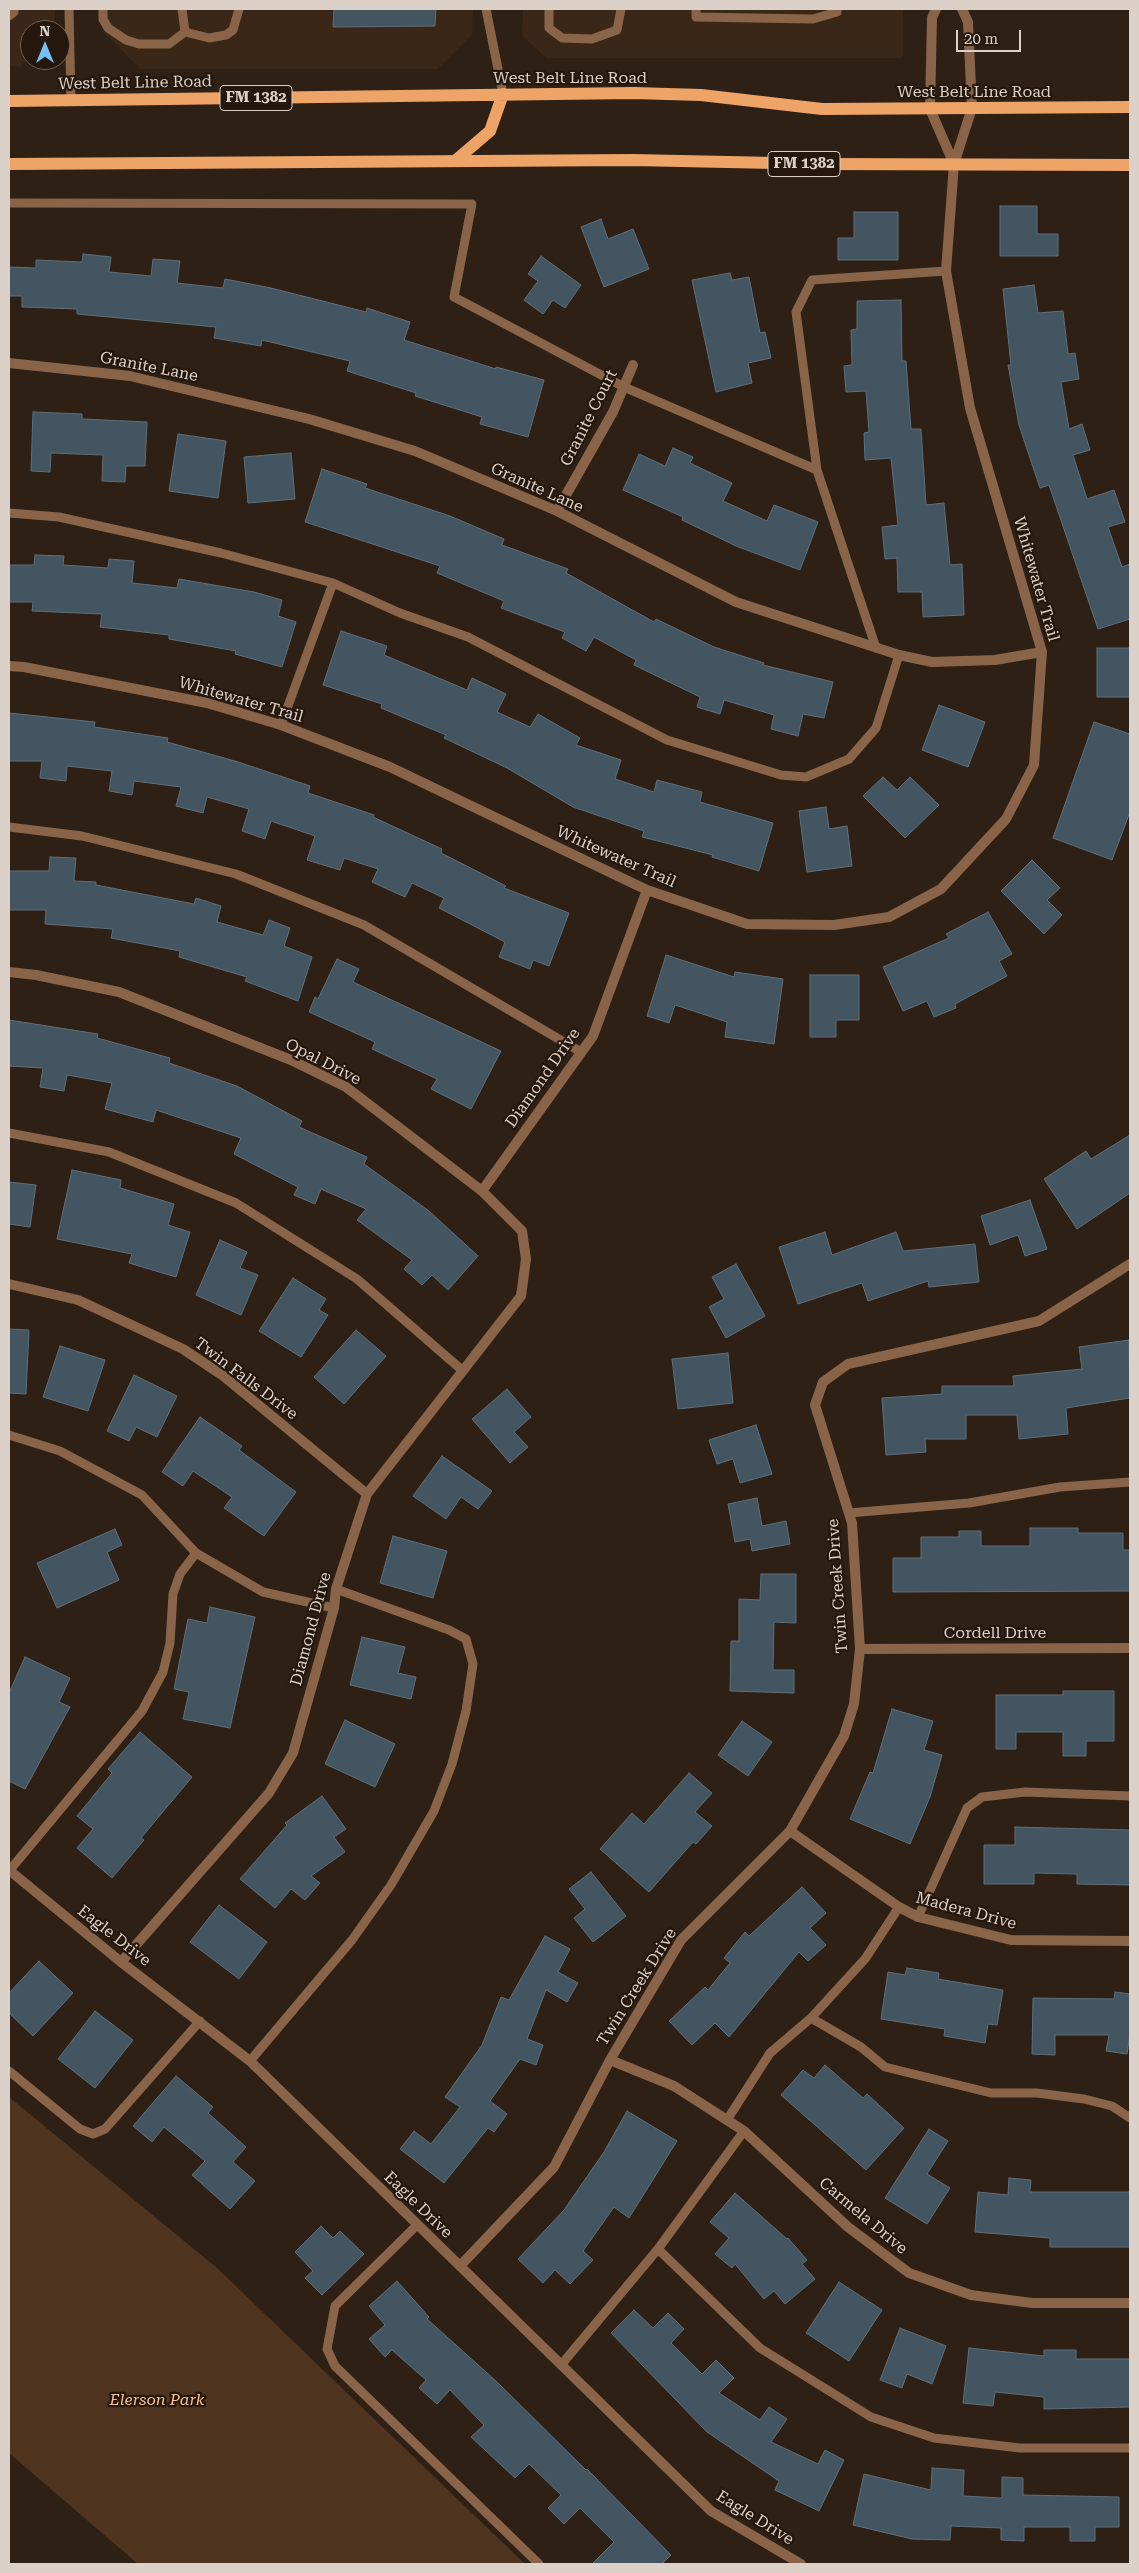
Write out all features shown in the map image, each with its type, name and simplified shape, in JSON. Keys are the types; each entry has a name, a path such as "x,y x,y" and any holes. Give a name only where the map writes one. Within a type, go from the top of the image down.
{"main road":[{"name":"West Belt Line Road","path":"9,102 503,94 702,95 822,109 1130,107"},
{"path":"455,161 490,131 503,94"},
{"name":"FM 1382","path":"9,164 633,160 1130,164"}],"street":[{"name":"Whitewater Trail","path":"936,9 932,18 930,108 954,164"},
{"name":"Whitewater Trail","path":"9,666 24,667 207,702 281,725 390,767 648,890 747,924 834,925 889,916 941,889 1006,819 1034,764 1042,652 970,408 946,271 954,164 972,108 968,22 962,9"},
{"name":"Granite Lane","path":"9,363 130,376 309,419 415,451 557,511 736,602 899,655 932,662 995,660 1042,652"},
{"name":"Granite Court","path":"557,511 613,412 633,365"},
{"name":"Diamond Drive","path":"482,1191 592,1036 648,890"},
{"name":"Opal Drive","path":"9,972 36,975 119,992 291,1060 346,1087 482,1191 522,1231 526,1259 521,1296"},
{"name":"Twin Creek Drive","path":"460,2266 554,2167 610,2060 681,1940 790,1831 844,1736 854,1704 860,1649 852,1523 815,1405 823,1382 848,1364 1039,1321 1130,1264"},
{"name":"Twin Falls Drive","path":"9,1284 78,1300 183,1349 222,1375 367,1494"},
{"name":"Diamond Drive","path":"121,1962 269,1793 293,1754 334,1608 336,1589 367,1494 521,1296"},
{"name":"Cordell Drive","path":"860,1649 1130,1648"},
{"name":"Madera Drive","path":"790,1831 899,1907 918,1917 1011,1940 1130,1941"},
{"name":"Eagle Drive","path":"9,1871 121,1962 250,2061 711,2511 801,2564"},
{"name":"Carmela Drive","path":"610,2060 674,2086 744,2131 848,2227 909,2273 971,2295 1032,2302 1130,2303"}],"lane":[{"path":"9,16 14,12 14,9"},
{"path":"69,9 71,101"},
{"path":"102,9 102,19 108,28 126,40 139,44 170,44 185,32"},
{"path":"182,9 185,32"},
{"path":"185,32 209,38 226,35 233,30 237,23 239,9"},
{"path":"486,9 503,94"},
{"path":"549,9 549,28 562,38 592,39 617,30 621,9"},
{"path":"696,9 696,17 813,19 837,12 837,9"},
{"path":"9,204 472,204 454,298 624,387 817,470"},
{"path":"876,648 817,470 796,312 812,280 946,271"},
{"path":"9,513 59,517 221,553 333,583 400,613 468,637 667,740 781,775 806,777 848,759 876,728 899,655"},
{"path":"281,725 333,583"},
{"path":"9,827 82,836 236,874 364,925 581,1052"},
{"path":"9,1133 109,1152 236,1203 357,1279 463,1370"},
{"path":"9,1434 60,1451 142,1495 196,1553 263,1592 334,1608"},
{"path":"848,1513 969,1503 1060,1487 1130,1482"},
{"path":"9,1871 142,1711 163,1672 170,1643 173,1594 180,1574 196,1553"},
{"path":"250,2061 352,1940 391,1886 434,1811 452,1764 466,1711 473,1664 466,1638 450,1630 336,1589"},
{"path":"918,1917 967,1808 982,1797 1025,1792 1130,1796"},
{"path":"727,2120 770,2053 811,2018 864,1959 899,1907"},
{"path":"811,2018 860,2047 885,2067 991,2093 1037,2093 1084,2099 1112,2106 1130,2118"},
{"path":"9,2071 80,2129 93,2134 105,2129 200,2021"},
{"path":"561,2365 658,2249 744,2131"},
{"path":"417,2225 335,2306 327,2349 335,2366 539,2564"},
{"path":"658,2249 760,2348 871,2417 934,2438 1020,2448 1130,2448"}],"shaded area":[{"path":"9,9 55,9 55,20 20,20 20,67 9,66"},
{"path":"105,9 473,9 472,35 438,69 140,69 105,33"},
{"path":"523,9 903,9 903,58 546,58 522,35"}],"green space":[{"name":"Elerson Park","path":"9,2097 217,2268 525,2564 138,2564 9,2453"}],"building":[{"path":"334,9 436,9 435,26 333,27"},
{"path":"1000,206 1037,206 1037,234 1058,234 1058,256 1000,256"},
{"path":"854,212 898,212 898,260 838,260 838,238 854,238"},
{"path":"601,219 608,239 633,229 649,269 604,287 581,227"},
{"path":"83,254 111,257 109,272 151,276 153,259 180,261 177,283 223,288 225,279 271,288 366,312 367,308 410,322 404,340 496,369 496,367 544,380 528,437 480,424 482,417 415,396 416,393 347,371 350,361 262,340 261,346 214,338 216,327 77,314 77,309 22,307 22,296 9,296 9,267 36,268 36,260 82,262"},
{"path":"541,256 581,285 565,308 553,300 543,314 524,300 538,281 528,274"},
{"path":"730,273 732,280 749,277 760,333 765,332 771,358 748,363 752,383 716,392 692,280"},
{"path":"1034,285 1038,313 1063,311 1068,354 1075,353 1079,379 1061,382 1069,429 1082,424 1090,450 1073,455 1087,499 1114,490 1125,522 1108,527 1122,567 1130,564 1130,619 1098,629 1049,485 1040,488 1019,425 1008,365 1011,365 1003,289"},
{"path":"901,300 902,361 906,361 911,429 921,429 926,505 944,503 950,565 962,564 964,615 923,617 922,592 898,592 897,558 885,559 882,527 898,525 891,458 865,460 864,433 869,432 866,391 846,392 844,366 852,365 851,330 857,329 857,301"},
{"path":"33,412 82,414 82,419 147,422 145,466 126,466 125,482 102,481 103,455 51,453 50,472 31,471"},
{"path":"178,434 226,441 218,498 169,491"},
{"path":"673,448 693,457 690,463 732,483 723,501 767,521 774,505 818,522 800,570 736,546 682,520 683,517 623,490 639,454 665,466"},
{"path":"291,453 295,499 248,503 244,457"},
{"path":"322,469 367,484 365,488 450,516 504,539 502,545 568,569 566,573 654,622 656,619 714,647 764,663 763,665 833,682 824,718 803,714 798,736 771,729 774,715 724,700 720,714 697,707 700,697 634,665 636,660 594,637 586,651 562,638 565,632 501,608 504,601 437,573 440,566 305,522"},
{"path":"35,555 64,556 63,565 108,568 109,559 134,561 132,583 177,588 179,579 254,592 282,600 278,616 296,622 282,667 235,654 236,651 169,639 169,635 100,627 102,614 32,611 33,602 9,602 9,565 34,565"},
{"path":"341,631 387,646 384,655 467,690 472,678 506,694 497,712 530,727 538,714 580,738 576,745 621,760 615,779 654,792 657,780 702,792 700,802 773,823 759,871 712,857 713,855 642,837 644,831 573,807 507,768 444,738 446,735 381,708 382,704 323,685"},
{"path":"1097,648 1130,648 1130,697 1097,697"},
{"path":"939,705 985,722 968,767 922,750"},
{"path":"9,713 95,722 94,727 168,738 167,742 235,761 310,786 308,793 374,815 373,817 442,849 441,853 506,886 504,888 569,913 549,966 533,960 530,969 499,957 505,942 439,908 444,898 412,883 405,897 372,882 378,869 344,858 340,870 307,860 315,836 271,821 265,839 242,831 249,809 207,797 203,813 176,806 181,787 134,781 132,795 109,791 112,771 67,766 66,781 40,778 42,761 9,761"},
{"path":"1094,722 1130,734 1130,812 1112,860 1053,838"},
{"path":"883,777 897,790 910,777 939,805 905,838 863,796"},
{"path":"826,807 829,829 847,826 852,866 807,872 799,811"},
{"path":"50,857 76,858 74,881 96,882 96,885 194,904 196,898 221,906 217,922 263,935 269,920 290,928 284,946 312,957 298,1001 245,981 247,977 179,957 180,951 111,938 113,929 45,924 46,910 9,910 9,871 49,871"},
{"path":"1032,860 1060,888 1047,900 1062,915 1044,934 1001,891"},
{"path":"988,912 1012,954 999,961 1007,976 955,1004 956,1008 934,1017 927,1001 903,1011 883,967 949,938 946,934"},
{"path":"666,955 734,977 735,972 783,979 774,1044 725,1037 727,1022 675,1005 669,1023 647,1016"},
{"path":"337,959 359,969 353,982 501,1051 471,1109 431,1089 437,1079 372,1049 375,1042 309,1012 315,997 318,999"},
{"path":"810,975 859,975 859,1020 836,1020 836,1037 810,1037"},
{"path":"9,1020 98,1034 97,1038 170,1058 169,1063 237,1086 302,1121 299,1127 367,1157 364,1164 429,1211 478,1256 448,1290 432,1275 422,1285 404,1269 412,1260 357,1220 366,1209 321,1189 315,1204 294,1195 298,1187 234,1154 241,1138 156,1110 153,1122 105,1109 112,1083 67,1075 64,1091 40,1087 43,1068 9,1066"},
{"path":"1130,1135 1130,1193 1077,1229 1044,1179 1086,1151 1091,1159"},
{"path":"72,1170 121,1180 120,1188 174,1204 168,1225 190,1232 176,1277 129,1263 132,1254 57,1239"},
{"path":"9,1182 36,1185 30,1227 9,1224"},
{"path":"1030,1200 1047,1249 1025,1256 1018,1235 990,1245 981,1216"},
{"path":"825,1232 832,1255 896,1232 903,1251 975,1244 979,1282 929,1287 928,1281 868,1301 862,1283 798,1304 779,1247"},
{"path":"220,1240 247,1252 240,1268 258,1275 241,1315 196,1295"},
{"path":"736,1264 765,1316 726,1338 709,1307 724,1299 712,1277"},
{"path":"293,1278 326,1299 319,1310 328,1315 301,1357 259,1331"},
{"path":"9,1329 29,1330 26,1394 9,1393"},
{"path":"356,1330 386,1356 344,1404 314,1377"},
{"path":"1129,1340 1130,1398 1066,1408 1068,1434 1019,1439 1017,1415 966,1415 966,1439 925,1439 926,1452 886,1455 882,1398 942,1394 942,1386 1014,1386 1013,1376 1082,1369 1079,1347"},
{"path":"60,1346 105,1360 88,1411 43,1397"},
{"path":"728,1353 733,1403 678,1409 672,1359"},
{"path":"134,1375 177,1396 157,1437 136,1427 129,1441 107,1431"},
{"path":"507,1389 531,1417 514,1432 528,1447 510,1463 472,1419"},
{"path":"200,1417 242,1446 239,1450 296,1492 264,1536 224,1508 232,1497 193,1471 183,1486 162,1472"},
{"path":"756,1425 772,1474 740,1483 733,1459 717,1464 709,1440"},
{"path":"442,1456 492,1491 478,1509 461,1497 446,1519 413,1496"},
{"path":"757,1498 762,1526 786,1521 790,1544 752,1551 750,1539 735,1542 728,1504"},
{"path":"1030,1528 1078,1528 1078,1533 1123,1533 1123,1550 1130,1550 1130,1591 893,1592 893,1558 921,1558 921,1537 959,1537 959,1531 981,1531 981,1546 1030,1546"},
{"path":"115,1529 122,1545 107,1552 119,1580 57,1608 37,1563"},
{"path":"393,1536 447,1551 433,1598 380,1583"},
{"path":"761,1574 796,1574 796,1623 774,1622 773,1670 794,1670 794,1693 730,1691 731,1641 739,1641 739,1599 760,1600"},
{"path":"210,1607 255,1617 230,1728 183,1719 189,1692 174,1689 188,1619 207,1623"},
{"path":"362,1637 405,1647 398,1673 416,1677 411,1699 350,1685"},
{"path":"25,1657 70,1678 59,1702 70,1707 25,1789 9,1781 9,1693"},
{"path":"1063,1691 1114,1691 1114,1741 1086,1741 1086,1756 1063,1756 1063,1732 1016,1732 1016,1749 996,1749 996,1695 1063,1695"},
{"path":"892,1709 933,1721 924,1750 942,1755 930,1797 910,1844 850,1819 870,1772 873,1773"},
{"path":"345,1720 395,1744 375,1787 325,1764"},
{"path":"742,1721 772,1742 748,1776 718,1755"},
{"path":"140,1732 192,1777 141,1838 144,1840 112,1878 77,1848 93,1829 77,1816 112,1773 108,1769"},
{"path":"689,1773 712,1793 695,1812 712,1826 696,1844 693,1842 649,1892 600,1849 632,1813 644,1824"},
{"path":"322,1796 346,1829 334,1837 345,1852 311,1876 320,1883 305,1900 291,1889 275,1908 240,1879 287,1825 285,1823"},
{"path":"1015,1827 1130,1830 1130,1885 1077,1884 1077,1874 1034,1873 1034,1884 984,1884 984,1845 1015,1845"},
{"path":"591,1872 626,1916 593,1942 574,1918 585,1909 569,1889"},
{"path":"802,1887 826,1913 810,1928 826,1945 808,1961 799,1952 729,2037 715,2023 692,2045 669,2021 705,1987 708,1990 730,1963 724,1958 745,1932 749,1936"},
{"path":"219,1905 267,1942 239,1979 190,1942"},
{"path":"545,1936 570,1949 558,1972 578,1983 567,2002 546,1990 527,2039 543,2045 536,2065 520,2059 490,2101 507,2114 494,2132 488,2128 444,2183 400,2149 414,2131 431,2144 460,2107 445,2097 482,2045 501,1997 509,2000"},
{"path":"39,1961 73,1993 33,2036 9,2013 9,1993"},
{"path":"907,1968 939,1973 938,1979 1003,1990 997,2025 988,2024 985,2043 944,2036 945,2029 881,2019 888,1972 905,1975"},
{"path":"1115,1992 1130,1994 1130,2034 1127,2054 1106,2051 1109,2035 1055,2035 1055,2055 1032,2054 1033,1998 1114,1999"},
{"path":"95,2011 133,2040 95,2088 58,2059"},
{"path":"825,2065 863,2098 867,2094 904,2128 866,2170 781,2095 803,2070 814,2078"},
{"path":"176,2076 213,2107 208,2113 246,2147 233,2162 255,2181 230,2209 192,2175 205,2161 164,2127 152,2142 133,2126"},
{"path":"627,2111 677,2141 629,2218 614,2207 583,2251 593,2260 570,2284 555,2270 543,2283 518,2259 564,2210 604,2152"},
{"path":"929,2129 948,2141 927,2174 950,2188 927,2224 885,2198"},
{"path":"1009,2178 1031,2180 1030,2192 1130,2192 1130,2247 1050,2247 1050,2238 975,2232 978,2192 1008,2195"},
{"path":"735,2193 788,2238 807,2260 802,2264 815,2279 785,2304 774,2291 764,2299 735,2264 732,2268 715,2254 729,2238 710,2222"},
{"path":"321,2226 333,2238 340,2231 364,2254 322,2295 305,2278 313,2271 295,2252"},
{"path":"397,2281 429,2317 427,2319 496,2381 587,2469 671,2555 662,2564 592,2564 614,2542 580,2508 564,2524 548,2508 561,2495 529,2464 515,2478 471,2437 484,2425 450,2390 437,2404 419,2388 426,2380 392,2350 385,2357 369,2339 385,2325 369,2306"},
{"path":"839,2282 882,2310 849,2361 806,2333"},
{"path":"634,2310 653,2328 668,2313 684,2329 671,2343 702,2374 716,2360 734,2378 719,2393 760,2420 769,2407 787,2419 771,2442 818,2464 825,2450 844,2460 819,2511 775,2490 779,2481 707,2432 611,2333"},
{"path":"900,2328 946,2346 932,2384 907,2374 902,2388 880,2380"},
{"path":"969,2348 1044,2356 1044,2350 1076,2350 1076,2359 1130,2359 1130,2407 1044,2409 1044,2397 995,2392 993,2406 963,2403"},
{"path":"932,2468 964,2470 963,2496 1002,2498 1002,2477 1023,2478 1023,2495 1119,2497 1119,2527 1095,2527 1095,2541 1070,2541 1070,2527 1024,2527 1024,2541 1001,2540 1001,2528 951,2526 950,2540 912,2539 853,2525 864,2474 931,2490"}]}
